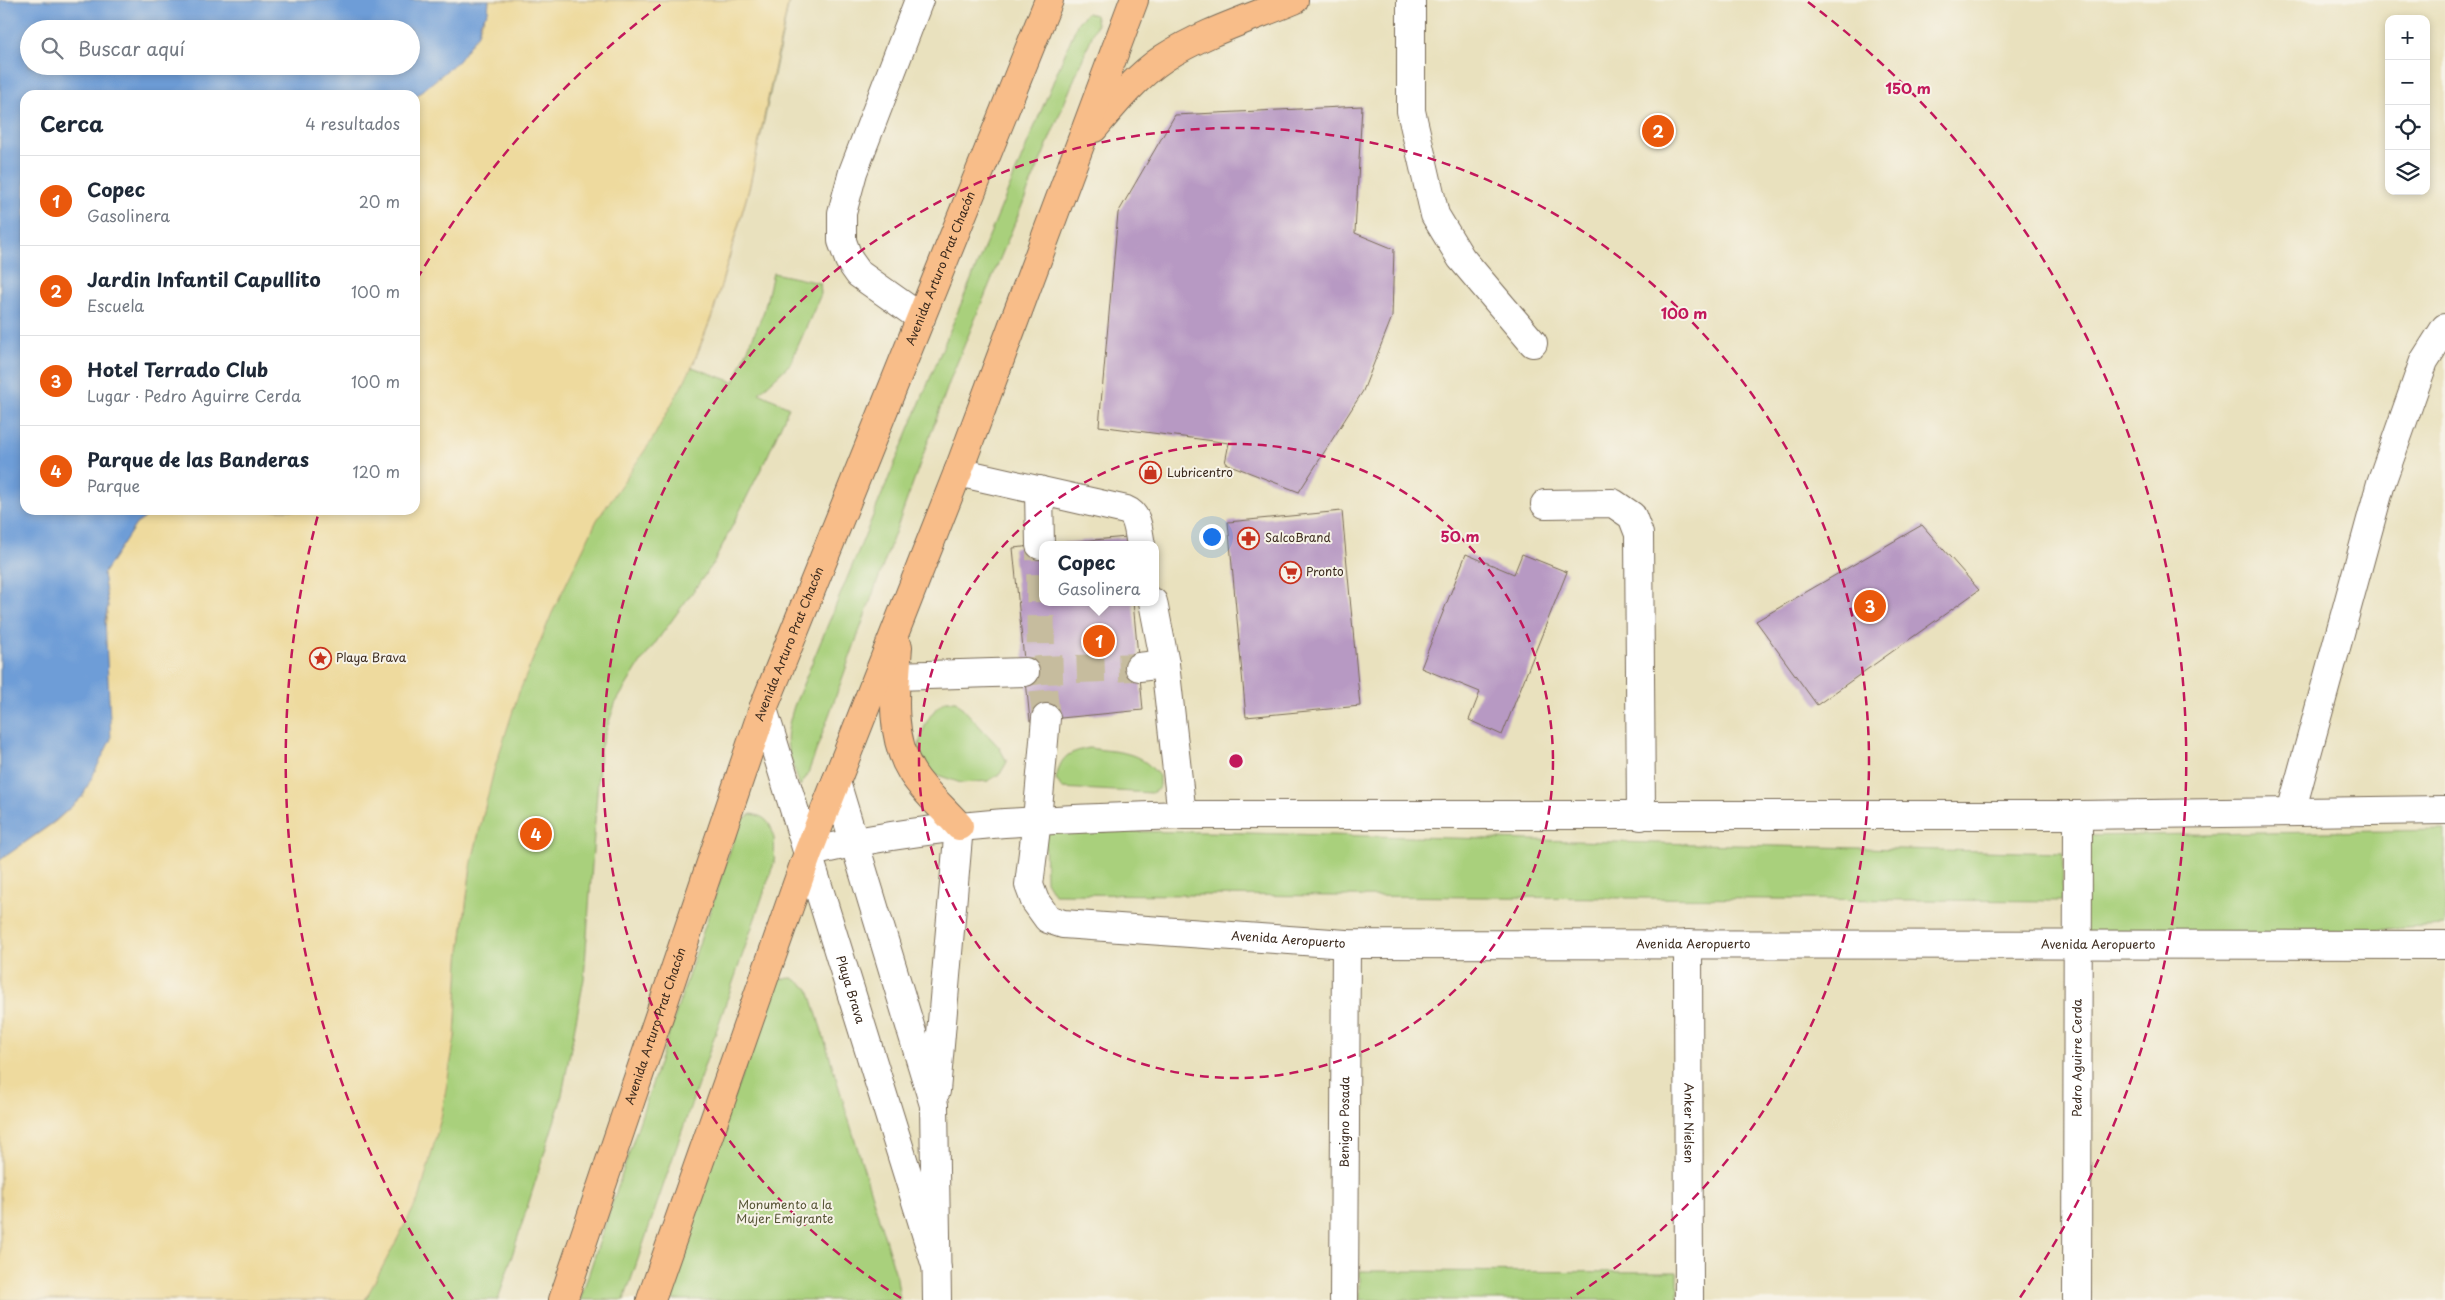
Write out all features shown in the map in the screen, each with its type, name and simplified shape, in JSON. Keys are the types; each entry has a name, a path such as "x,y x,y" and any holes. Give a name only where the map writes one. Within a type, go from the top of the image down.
{"main road":[{"name":"Avenida Arturo Prat Chacón","path":"562,1300 763,710 1049,0"},
{"path":"651,1300 808,853 958,472 1134,0"},
{"path":"1080,144 1122,94 1163,59 1192,42 1294,0"},
{"path":"900,617 894,701 898,736 911,771 959,826"}],"street":[{"path":"919,0 853,172 842,213 842,241 849,260 860,274 921,318"},
{"path":"1410,0 1411,111 1436,215 1461,258 1533,344"},
{"path":"2291,812 2381,483 2424,361 2445,328"},
{"path":"958,472 1132,512 1136,518 1140,541"},
{"path":"1039,490 1040,541"},
{"path":"1545,504 1613,503 1632,516 1639,534 1641,816"},
{"path":"1153,606 1152,666 1182,815"},
{"path":"896,676 1025,672"},
{"name":"Playa Brava","path":"763,710 937,1269"},
{"path":"1037,820 1046,718"},
{"name":"Playa Brava","path":"836,782 934,1104 937,1300"},
{"path":"808,853 853,841 959,826 1037,820 1182,815 2078,815 2445,810"},
{"name":"Pedro Aguirre Cerda","path":"2077,1300 2078,815"},
{"name":"Avenida Aeropuerto","path":"1037,820 1028,885 1035,901 1048,919 1064,924 1346,944 2445,945"},
{"path":"934,1104 959,826"},
{"name":"Benigno Posada","path":"1344,1300 1346,944"},
{"name":"Anker Nielsen","path":"1688,944 1689,1300"}],"green space":[{"path":"789,0 760,140 736,232 723,277 692,367 734,382 764,311 773,273 820,283 821,294 790,364 759,393 789,407 768,455 713,564 637,668 615,704 600,749 584,979 561,1100 498,1300 365,1300 455,1037 459,959 471,865 486,803 458,780"},
{"path":"1087,13 1095,15 1097,24 952,375 807,776 800,786 789,754 787,738 794,706 1078,22"},
{"path":"945,701 956,701 999,747 1007,762 1000,774 988,781 961,783 929,772 917,756 925,725 933,712"},
{"path":"1089,748 1128,754 1144,761 1159,776 1159,788 1152,793 1062,788 1056,779 1063,760 1070,754"},
{"path":"751,814 766,820 770,825 774,839 774,863 624,1300 580,1300 740,821"},
{"path":"2445,830 2445,926 2078,944 2081,836"},
{"path":"1045,831 1206,832 2063,853 2062,901 1054,894 1046,881"},
{"name":"Monumento a la Mujer Emigrante","path":"793,978 809,989 897,1278 900,1300 666,1300 716,1143 779,979"},
{"path":"1360,1271 1678,1272 1678,1300 1360,1300"}],"sand":[{"name":"Playa Brava","path":"489,0 789,0 749,189 713,313 692,367 652,440 597,520 552,613 518,695 494,770 471,865 459,959 455,1037 441,1118 420,1196 365,1300 0,1300 0,860 55,822 82,797 108,606 103,574 136,524 146,515 420,515 420,92 478,34"}],"water":[{"path":"0,0 489,0 488,12 481,21 478,34 458,61 420,93 420,90 20,90 20,515 146,515 136,524 103,574 108,606 105,620 111,739 82,797 55,821 0,860"}],"building":[{"path":"1362,106 1355,233 1394,249 1392,317 1363,391 1299,492 1225,463 1229,443 1099,426 1118,213 1175,115"},
{"name":"Pronto","path":"1342,511 1360,706 1246,717 1228,522"},
{"path":"1922,525 1979,590 1817,705 1756,621"},
{"path":"1127,537 1127,541 1082,541"},
{"path":"1039,545 1039,606 1133,606 1143,710 1030,721 1013,548"},
{"path":"1466,554 1514,574 1522,554 1567,572 1502,735 1469,720 1480,692 1421,668"}],"tunnel":[{"path":"1025,672 1041,670 1040,606"},
{"path":"1046,718 1041,670 1139,667"}],"place":[{"name":"Jardin Infantil Capullito","path":"1658,131"},
{"name":"Lubricentro","path":"1151,473"},
{"name":"SalcoBrand","path":"1249,538"},
{"name":"Pronto","path":"1290,572"},
{"name":"Hotel Terrado Club","path":"1870,606"},
{"name":"Copec","path":"1099,641"},
{"name":"Playa Brava","path":"320,658"},
{"name":"Parque de las Banderas","path":"536,834"}]}
